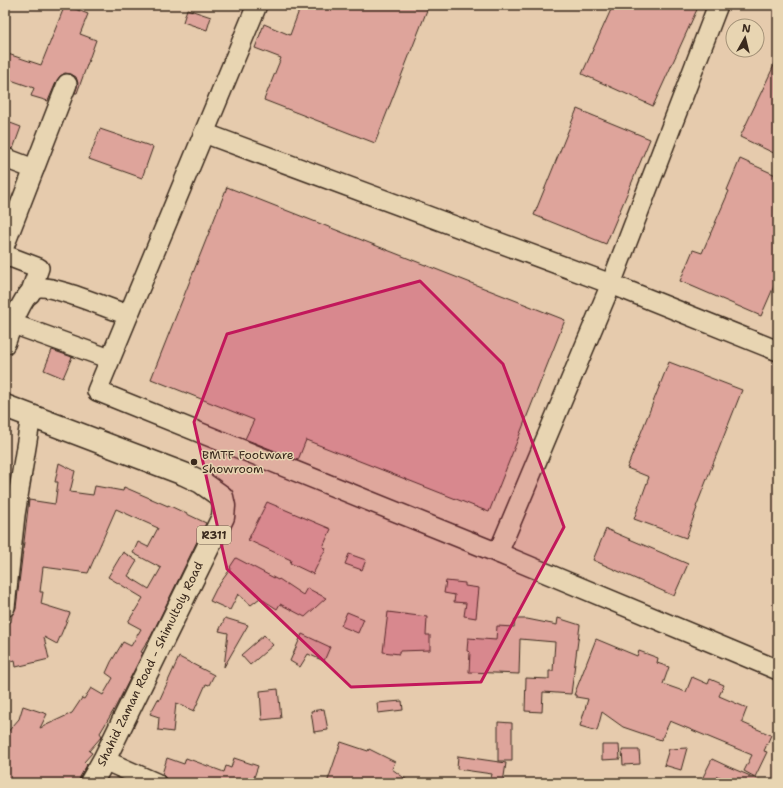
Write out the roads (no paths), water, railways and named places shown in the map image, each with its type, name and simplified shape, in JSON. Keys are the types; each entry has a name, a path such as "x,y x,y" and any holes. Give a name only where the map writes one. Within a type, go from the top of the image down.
{"main road":[{"name":"Shahid Zaman Road - Shimultoly Road","path":"5,406 184,474 201,482 222,497 224,506 223,517 104,760 91,783"}],"street":[{"path":"257,5 97,391 498,553 778,670"},
{"path":"498,553 611,284 718,5"},
{"path":"5,244 67,84"},
{"path":"204,133 611,284 778,351"},
{"path":"5,158 34,169"},
{"path":"5,255 39,268 30,294"},
{"path":"5,344 21,306 36,288 48,287 128,315"},
{"path":"13,324 110,359"},
{"path":"5,607 14,515 31,416"},
{"path":"104,760 156,783"}],"place":[{"name":"BMTF Footware Showroom","path":"194,462"}]}
